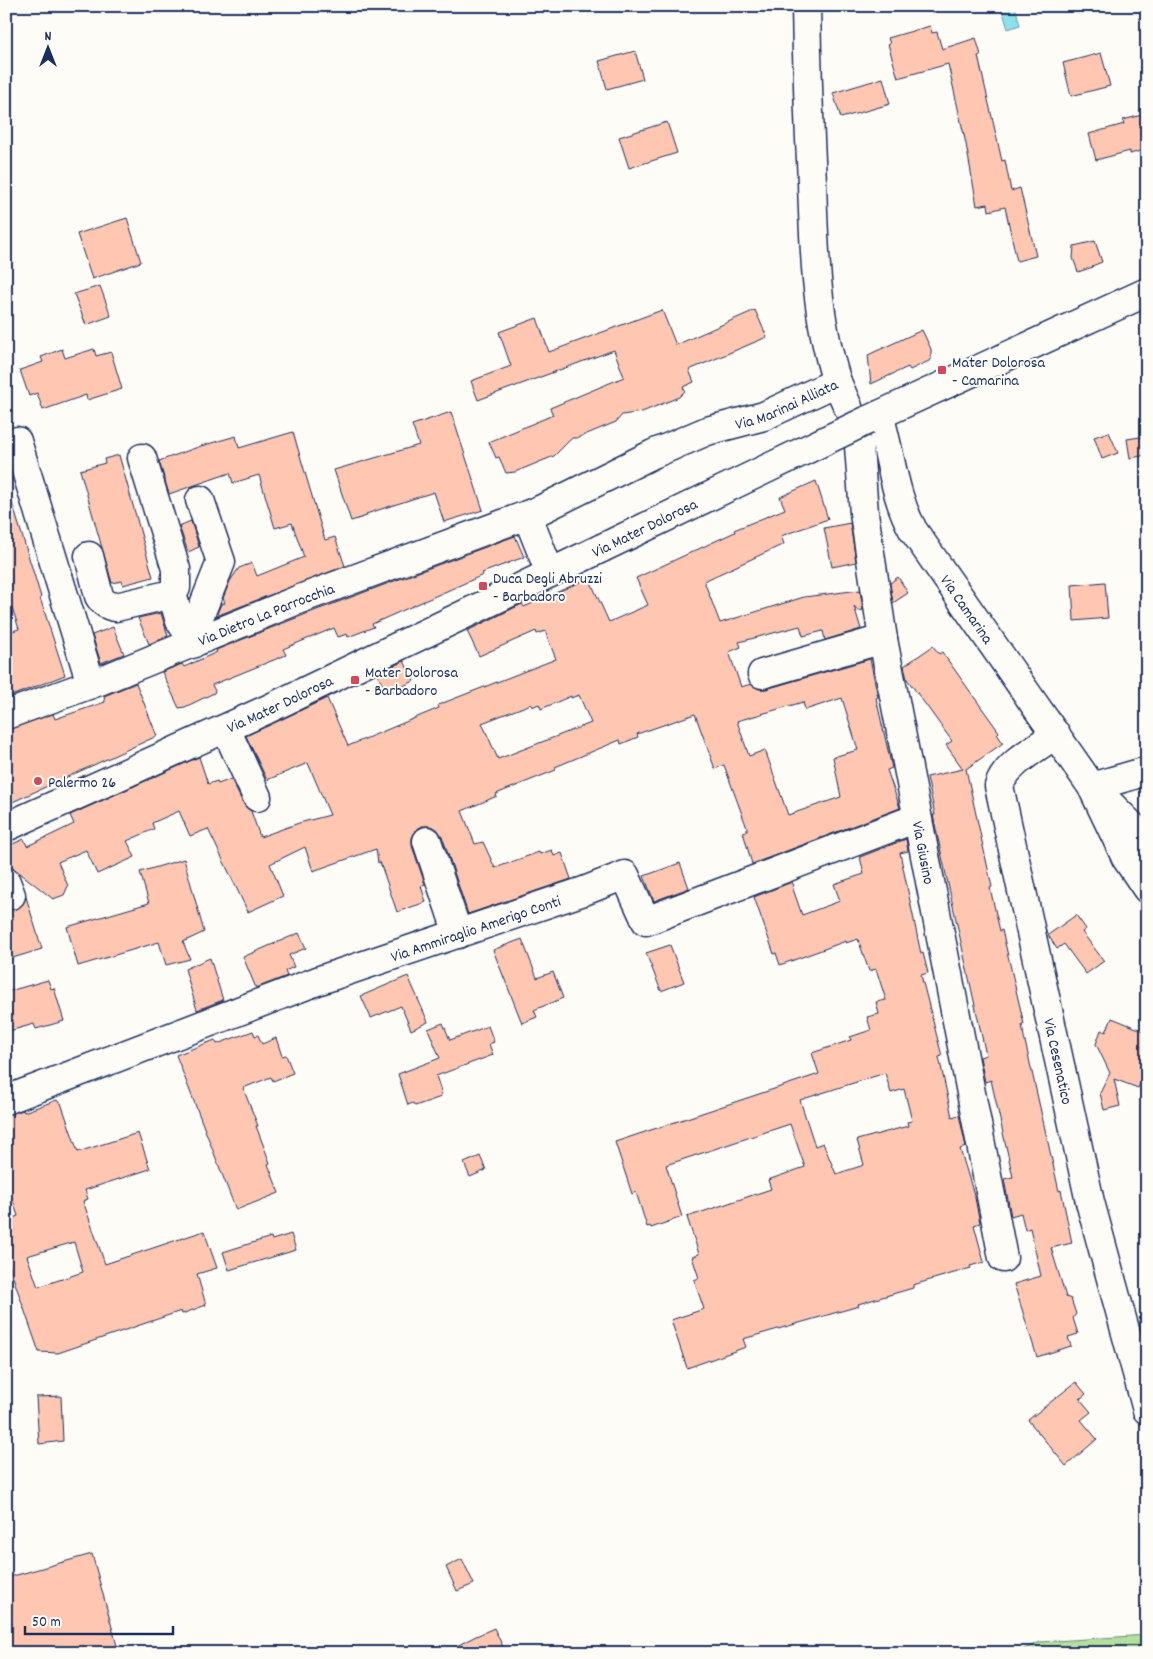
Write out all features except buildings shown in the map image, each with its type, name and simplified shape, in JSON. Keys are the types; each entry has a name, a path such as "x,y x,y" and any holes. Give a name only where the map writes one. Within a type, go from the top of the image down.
{"street":[{"name":"Via Marinai Alliata","path":"527,515 653,454 707,431 764,416 837,382 824,332 814,242 806,6"},
{"name":"Via Mater Dolorosa","path":"6,827 226,729 386,653 602,548 865,414 1147,292"},
{"path":"837,382 865,414"},
{"name":"Via Camarina","path":"865,414 886,437 900,502 913,530 1092,787 1126,858 1147,889"},
{"path":"17,441 91,684"},
{"name":"Via Giusino","path":"859,446 864,512 883,639 1003,1258"},
{"path":"89,556 99,596 108,606 116,607 172,594 176,588 176,569 142,458"},
{"path":"191,640 221,562 200,500"},
{"path":"527,515 550,573"},
{"name":"Via Dietro La Parrocchia","path":"6,714 91,684 191,640 527,515"},
{"path":"172,594 180,621 191,640"},
{"path":"762,674 883,639"},
{"path":"226,729 257,797"},
{"name":"Via Cesenatico","path":"1056,734 1008,770 1001,779 999,786 1090,1202 1147,1410"},
{"path":"1092,787 1147,771"},
{"name":"Via Camarina","path":"1092,787 1147,841"},
{"name":"Via Ammiraglio Amerigo Conti","path":"6,1100 320,980 584,891 624,875 646,921 917,818"},
{"path":"427,841 458,934"}],"green space":[{"path":"1147,1635 1147,1653 1015,1653 1040,1642"}],"water":[{"path":"1001,6 1015,6 1020,25 1008,29"}],"place":[{"name":"Mater Dolorosa - Camarina","path":"942,370"},
{"name":"Duca Degli Abruzzi - Barbadoro","path":"483,586"},
{"name":"Mater Dolorosa - Barbadoro","path":"355,680"},
{"name":"Palermo 26","path":"38,781"}]}
